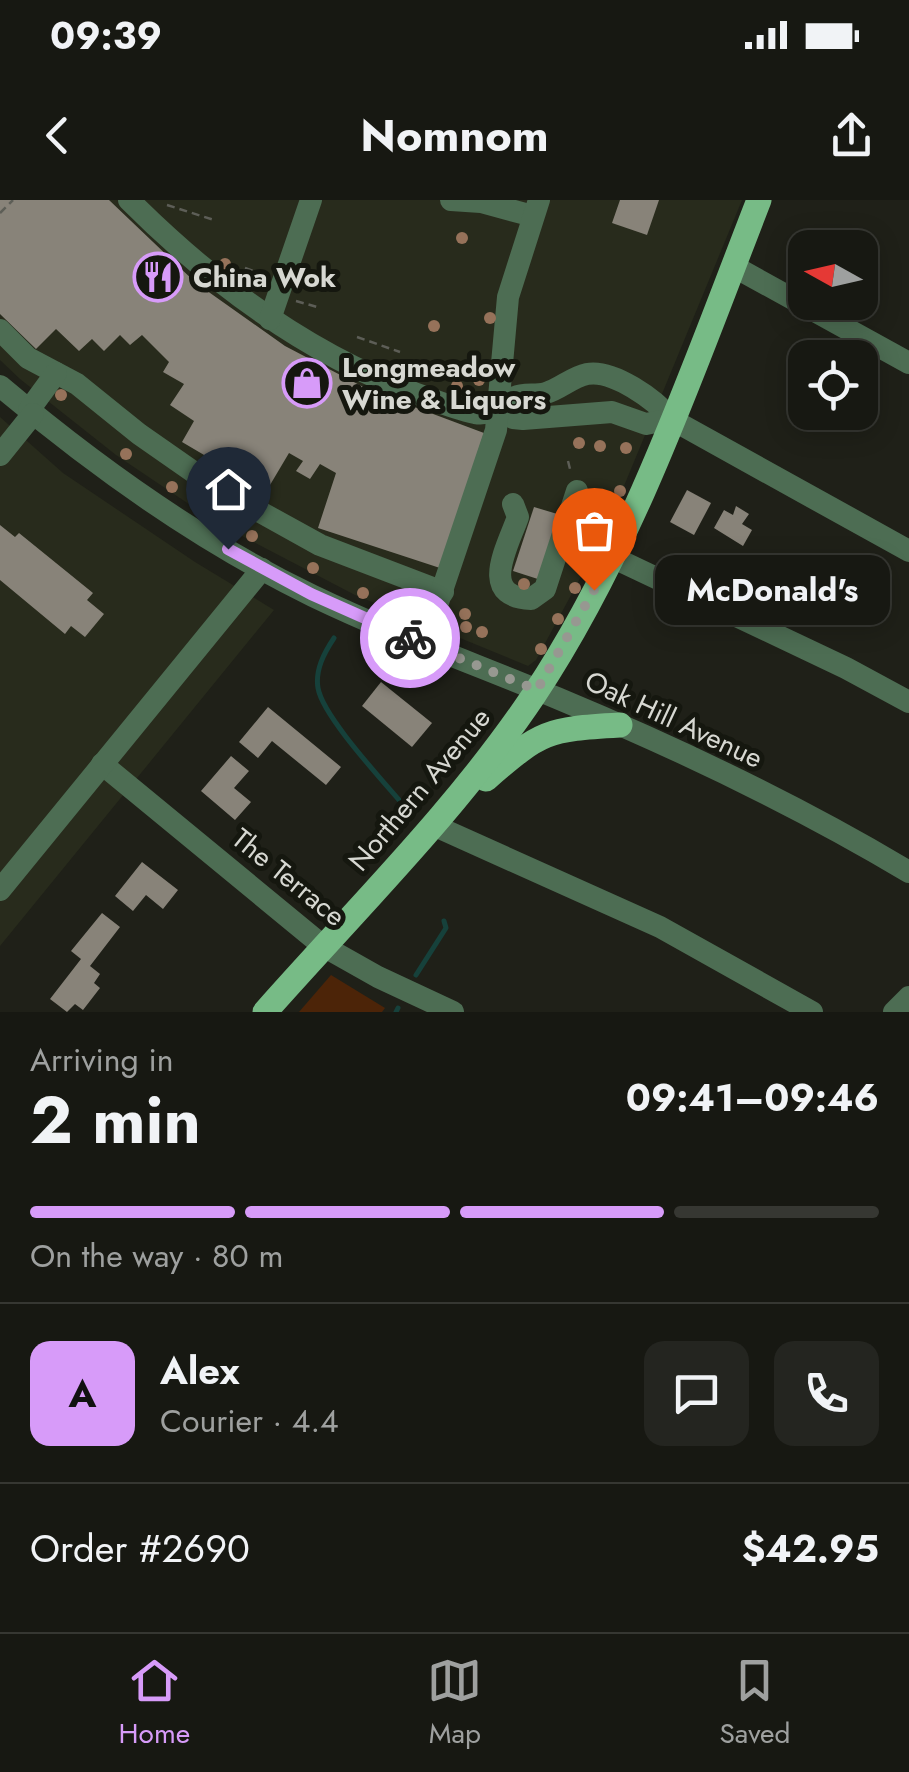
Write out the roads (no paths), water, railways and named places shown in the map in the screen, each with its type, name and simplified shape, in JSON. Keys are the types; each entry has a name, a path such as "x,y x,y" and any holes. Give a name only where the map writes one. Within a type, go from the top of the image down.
{"main road":[{"name":"Northern Avenue","path":"265,1012 433,824 492,754 537,690 612,556 759,200"},
{"path":"433,824 526,743 572,728 620,725"}],"street":[{"path":"129,200 168,238 270,320 389,384 475,413 499,410 515,397 548,392 579,377 596,374 654,398 671,419 909,551"},
{"path":"270,320 311,200"},
{"path":"424,644 488,462 499,410 509,291 536,208 451,200"},
{"path":"733,266 909,363"},
{"path":"0,330 28,358 77,384 194,474 296,534 443,592"},
{"path":"0,455 56,372"},
{"name":"Oak Hill Avenue","path":"0,386 136,492 262,569 424,644 620,725 814,819 909,872"},
{"path":"499,410 522,419 612,412 646,424 671,419"},
{"path":"512,504 518,517 500,580 506,592 532,599 545,589 575,486"},
{"path":"612,556 909,702"},
{"path":"0,890 262,569"},
{"name":"The Terrace","path":"102,764 324,946 452,1012"},
{"path":"433,824 660,927 812,1012"},
{"path":"894,1012 909,997"}],"waterway":[{"path":"334,638 318,675 323,701 344,734 410,813"},
{"path":"416,975 446,928 444,921"},
{"path":"396,1012 398,1008"}],"place":[{"name":"China Wok","path":"158,277"},
{"name":"Longmeadow Wine & Liquors","path":"307,383"},
{"name":"McDonald's","path":"594,590"}]}
